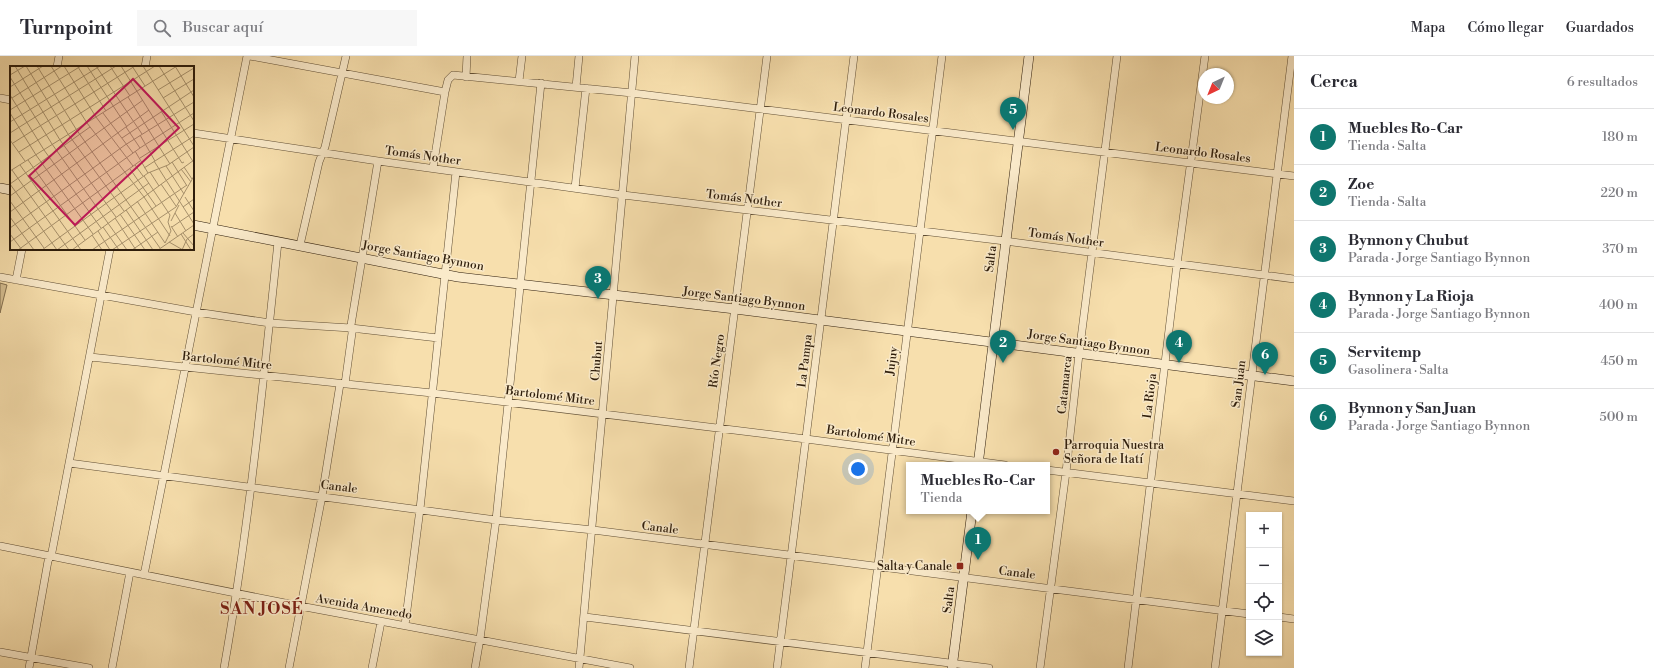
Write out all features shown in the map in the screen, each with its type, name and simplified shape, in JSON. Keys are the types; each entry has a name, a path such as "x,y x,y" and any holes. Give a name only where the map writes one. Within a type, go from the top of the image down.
{"street":[{"path":"57,66 59,56"},
{"path":"144,66 147,56"},
{"path":"144,575 247,56"},
{"path":"250,56 445,92 433,168"},
{"path":"300,246 319,162 323,153 346,56"},
{"path":"466,76 467,56"},
{"path":"519,81 522,56"},
{"path":"576,87 579,56"},
{"name":"Chubut","path":"579,668 593,530 635,56"},
{"name":"Río Negro","path":"689,668 767,56"},
{"name":"La Pampa","path":"777,668 854,56"},
{"name":"Jujuy","path":"864,668 942,56"},
{"name":"Salta","path":"978,462 1029,56"},
{"name":"Catamarca","path":"1040,668 1066,472 1079,354 1117,56"},
{"name":"La Rioja","path":"1128,668 1177,264 1205,56"},
{"name":"San Juan","path":"1215,668 1292,56"},
{"name":"Leonardo Rosales","path":"445,92 449,77 453,75 541,83 933,130 1294,176"},
{"path":"475,668 496,520 541,83"},
{"path":"575,188 586,88"},
{"path":"0,98 10,100"},
{"name":"Tomás Nother","path":"194,133 231,140 623,195 1005,241 1294,279"},
{"path":"289,668 342,384 378,161"},
{"path":"405,625 420,508 456,172"},
{"path":"0,188 10,190"},
{"name":"Jorge Santiago Bynnon","path":"194,225 444,274 735,309 1294,381"},
{"path":"224,668 237,593 265,377 278,242"},
{"path":"16,280 22,250"},
{"path":"29,668 110,250"},
{"path":"0,277 196,312 270,323 351,328 438,338"},
{"name":"Bartolomé Mitre","path":"90,357 265,377 432,393 806,439 971,462"},
{"name":"Canale","path":"69,463 420,508 496,520 593,530 1246,614"},
{"path":"1050,470 1294,501"},
{"name":"Salta","path":"952,666 972,514"},
{"name":"Avenida Amenedo","path":"0,546 381,622 405,625 630,668"},
{"path":"112,668 130,572"},
{"path":"585,617 694,632 866,652 952,666 989,668"},
{"path":"1282,618 1294,619"},
{"path":"372,668 381,622"},
{"path":"0,652 89,668"}],"shaded area":[{"path":"0,283 7,285 0,313"}],"place":[{"name":"Servitemp","path":"1013,130"},
{"name":"Bynnon y Chubut","path":"598,299"},
{"name":"Zoe","path":"1003,363"},
{"name":"Bynnon y La Rioja","path":"1179,363"},
{"name":"Bynnon y San Juan","path":"1265,375"},
{"name":"Parroquia Nuestra Señora de Itatí","path":"1056,452"},
{"name":"Muebles Ro-Car","path":"978,560"},
{"name":"Salta y Canale","path":"960,566"}],"district":[{"name":"SAN JOSÉ","path":"262,609"}]}
